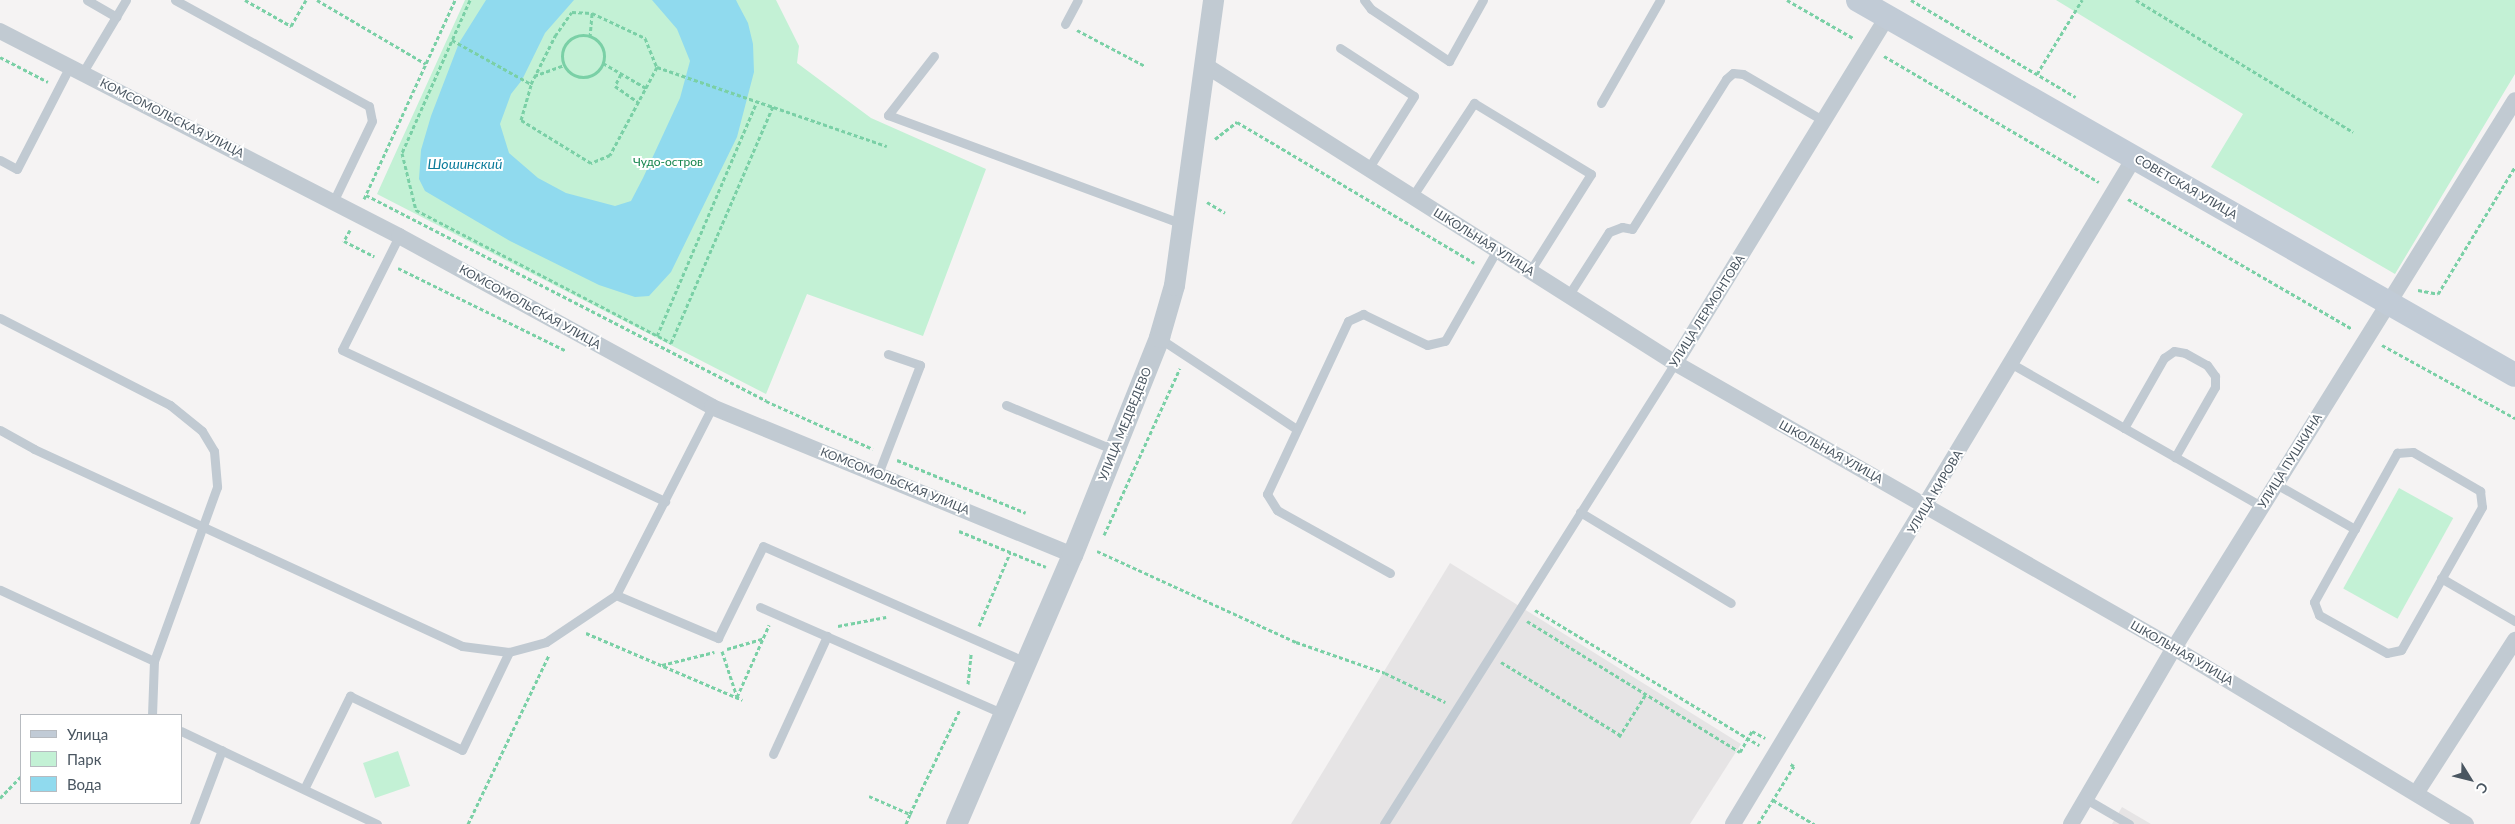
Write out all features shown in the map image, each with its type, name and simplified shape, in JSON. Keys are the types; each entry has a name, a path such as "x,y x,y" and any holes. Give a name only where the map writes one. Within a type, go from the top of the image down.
{"main road":[{"name":"СОВЕТСКАЯ УЛИЦА","path":"1858,0 2515,375"}],"street":[{"name":"УЛИЦА МЕДВЕДЕВО","path":"956,824 1072,555 1159,337 1174,284 1213,0"},
{"name":"УЛИЦА ЛЕРМОНТОВА","path":"1675,363 1887,17"},
{"name":"КОМСОМОЛЬСКАЯ УЛИЦА","path":"0,31 399,236 712,407 1072,555"},
{"name":"ШКОЛЬНАЯ УЛИЦА","path":"1205,66 1675,363 2174,648 2417,792 2466,824"},
{"name":"УЛИЦА ПУШКИНА","path":"2071,824 2174,648 2515,100"},
{"name":"УЛИЦА КИРОВА","path":"1733,824 1927,506 2134,158"},
{"path":"2417,792 2515,640"}],"lane":[{"path":"87,0 116,17"},
{"path":"0,160 17,169 59,88 77,69 116,17 126,0"},
{"path":"175,0 369,106 372,120 333,202"},
{"path":"1065,24 1078,0"},
{"path":"1364,0 1371,9 1449,61 1483,0"},
{"path":"1601,103 1660,0"},
{"path":"1340,48 1414,96 1368,169"},
{"path":"934,56 888,115 1182,224"},
{"path":"1568,296 1609,232 1622,227 1632,229 1726,79 1733,73 1743,74 1824,121"},
{"path":"1412,197 1474,103 1591,174 1530,271"},
{"path":"399,236 342,350 665,501"},
{"path":"1390,573 1277,510 1267,494 1295,428 1348,321 1364,314 1427,345 1445,341 1497,250"},
{"path":"0,318 170,405 202,431 214,451 217,487 154,661 152,714"},
{"path":"1159,337 1295,428"},
{"path":"2124,428 2164,358 2174,351 2185,353 2207,366 2215,376 2214,387 2175,457"},
{"path":"878,474 920,366 888,354"},
{"name":"УЛИЦА ЛЕРМОНТОВА","path":"1384,824 1522,602 1675,363"},
{"path":"2012,364 2262,506"},
{"path":"1006,405 1115,450"},
{"path":"0,430 34,449 462,646 509,652 546,642 616,595 712,407"},
{"path":"2413,452 2480,491 2482,507 2441,578 2401,650 2387,653 2319,615 2314,602 2397,453 2413,452"},
{"path":"2276,484 2355,529"},
{"path":"1580,512 1731,603"},
{"path":"616,595 718,638 763,546 1026,662"},
{"path":"2441,578 2515,620"},
{"path":"0,590 154,661"},
{"path":"760,607 1004,714"},
{"path":"773,754 827,636"},
{"path":"305,787 350,696 462,750 509,652"},
{"path":"182,731 305,787 377,824"},
{"path":"194,824 222,750"},
{"path":"2086,799 2129,824"}],"path":[{"path":"245,0 290,26 306,0"},
{"path":"317,0 426,64"},
{"path":"470,0 402,153 416,210 671,343 773,106"},
{"path":"1787,0 2114,192 2368,338 2515,418"},
{"path":"2037,74 2082,0"},
{"path":"2136,0 2353,132"},
{"path":"657,67 610,155 591,163 521,120 534,76 555,36 572,12 592,13 645,38 657,67 887,146"},
{"path":"590,37 592,13"},
{"path":"1065,24 1145,66"},
{"path":"580,36 590,37 601,46 603,63 588,77 574,75 564,65 563,51 567,43 580,36"},
{"path":"452,40 531,84"},
{"path":"0,57 59,88"},
{"path":"603,63 646,88"},
{"path":"534,76 564,65"},
{"path":"621,74 615,86 638,102"},
{"path":"657,336 757,101"},
{"path":"1213,140 1236,122 1485,270"},
{"path":"2438,294 2515,167"},
{"path":"366,194 766,401 885,455 1026,513"},
{"path":"1204,200 1225,213"},
{"path":"1097,551 1296,642 1385,673 1456,708"},
{"path":"1522,602 1794,766 1758,824"},
{"path":"737,697 774,614"},
{"path":"827,636 838,626 871,618 918,614"},
{"path":"1515,614 1740,752"},
{"path":"570,626 742,700"},
{"path":"468,824 559,633"},
{"path":"718,638 737,697"},
{"path":"1489,655 1619,736 1646,694"},
{"path":"0,798 20,777"},
{"path":"1773,800 1814,824"},
{"path":"906,824 910,814"}],"shaded area":[{"path":"1450,563 1741,744 1690,824 1291,824"},
{"path":"2122,807 2151,824 2112,824"}],"green space":[{"name":"Чудо-остров","path":"465,0 776,0 799,46 797,63 871,118 986,169 923,336 807,294 766,394 377,194"},
{"path":"2056,0 2515,0 2515,74 2395,274 2211,167 2243,114"},
{"path":"2399,488 2453,518 2397,619 2343,589"},
{"path":"398,751 410,786 375,798 363,763"}],"water":[{"name":"Шошинский","path":"486,0 574,0 545,33 522,80 511,94 500,124 509,153 538,178 566,193 615,206 631,201 643,178 680,98 690,61 677,29 652,0 736,0 748,23 753,44 754,72 737,137 671,272 649,296 635,297 599,285 510,241 425,191 419,179 421,150 431,116 459,43"}]}
